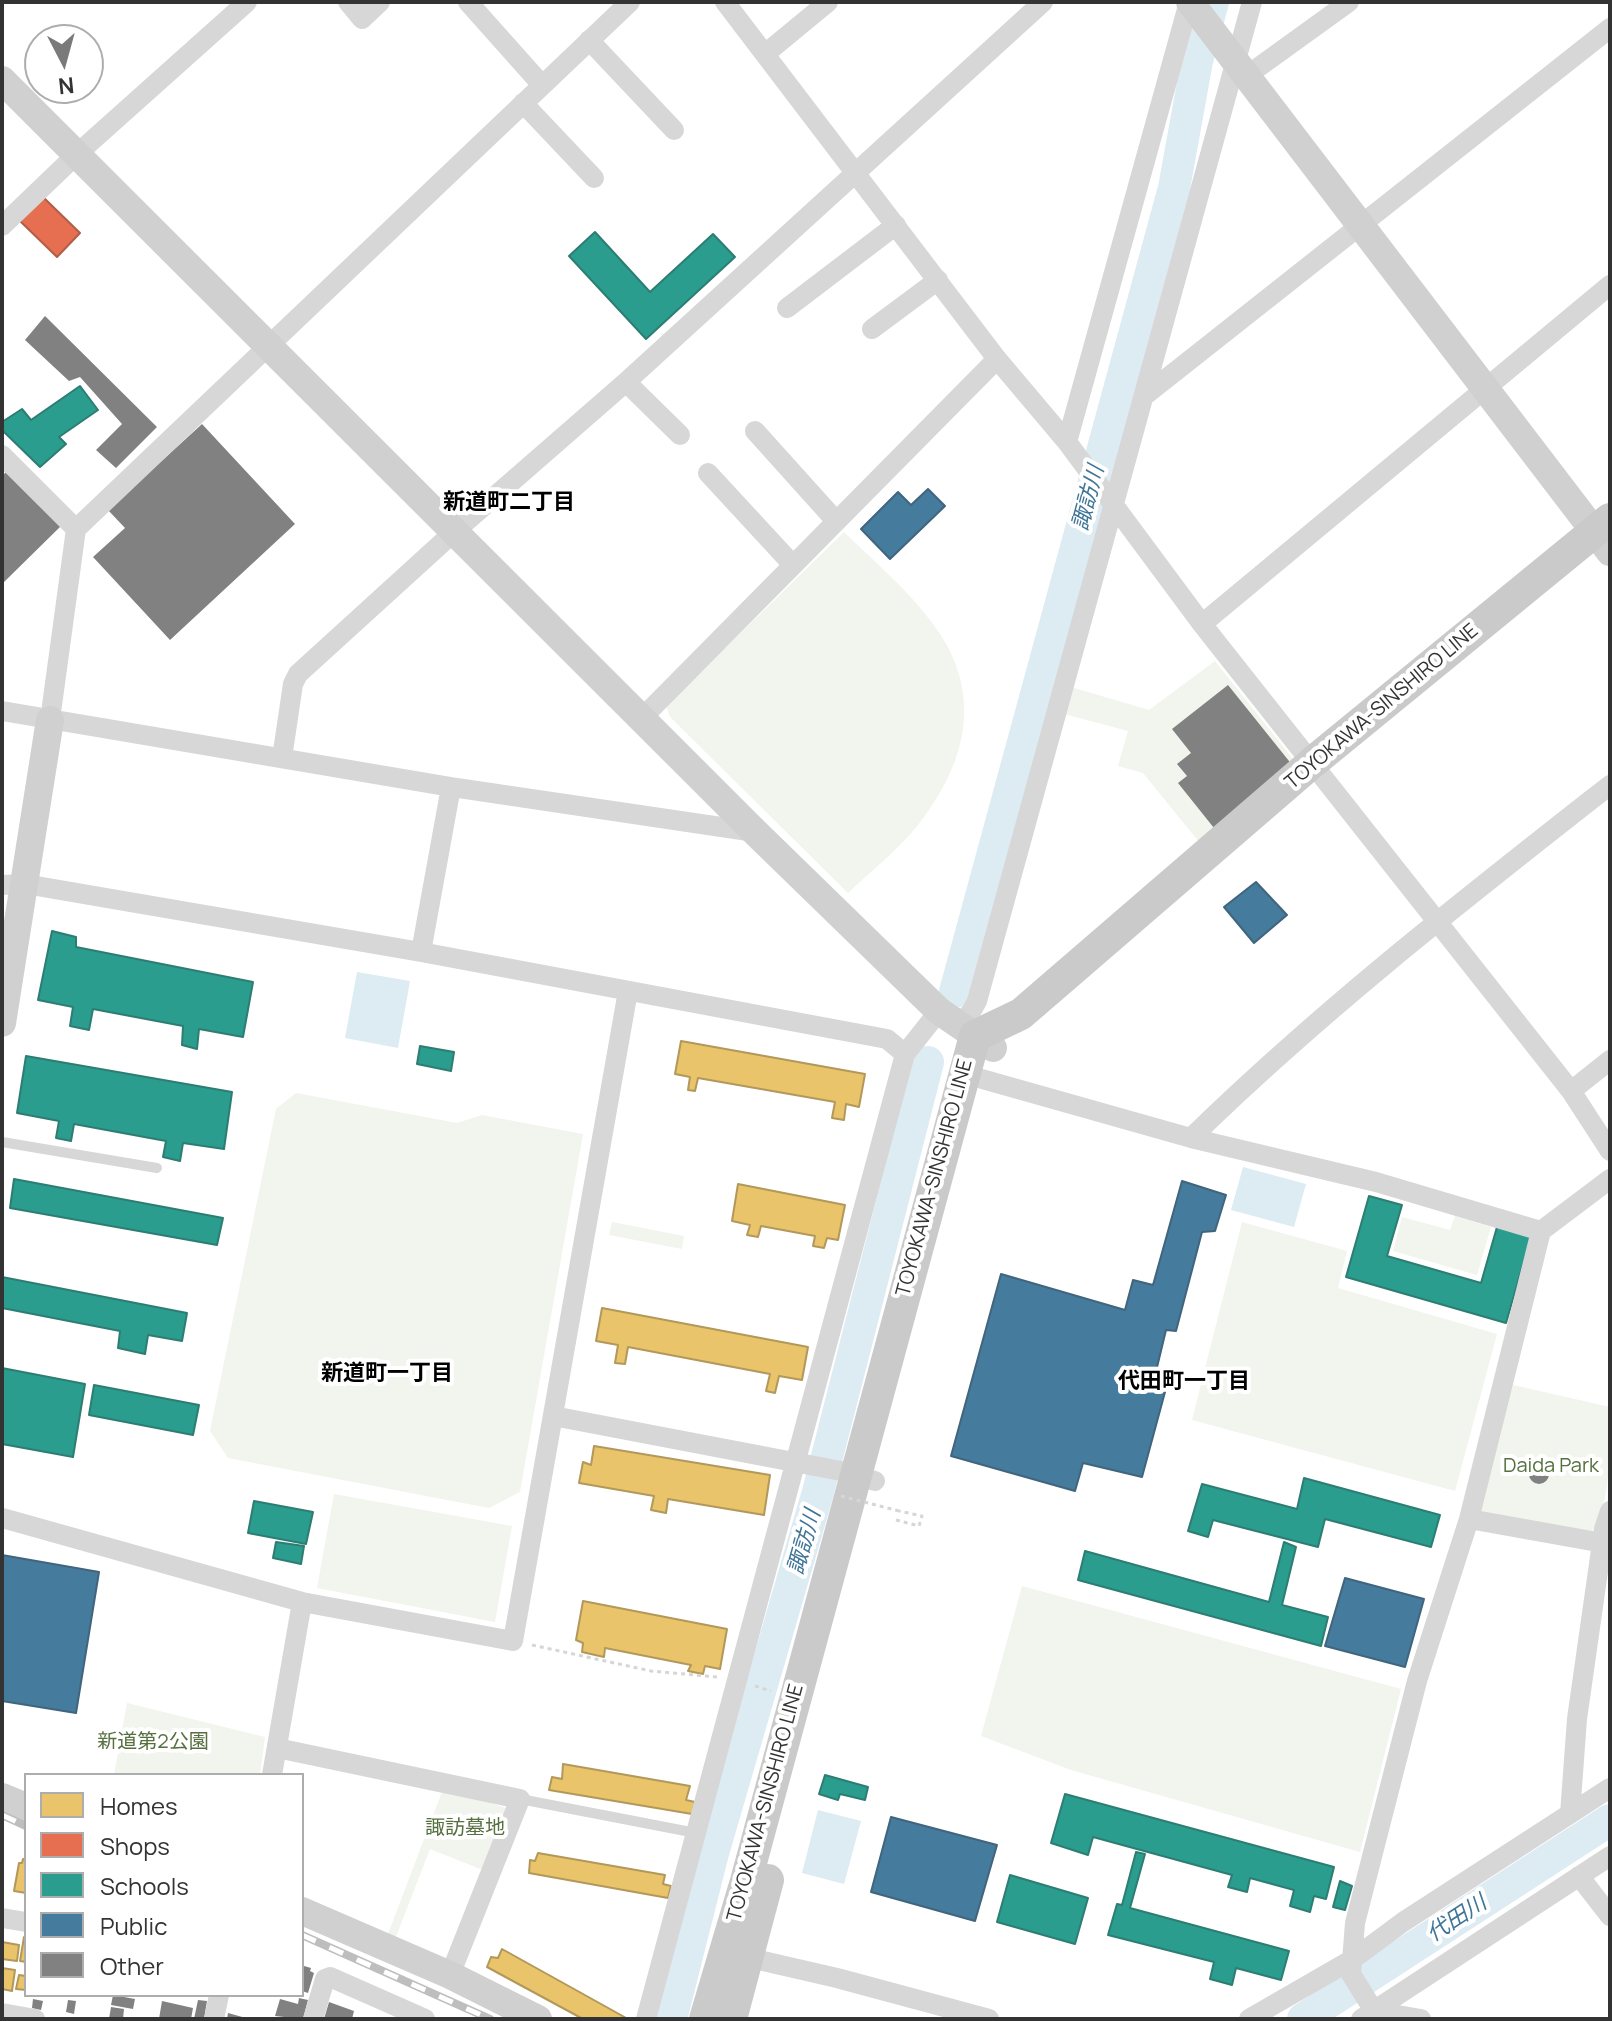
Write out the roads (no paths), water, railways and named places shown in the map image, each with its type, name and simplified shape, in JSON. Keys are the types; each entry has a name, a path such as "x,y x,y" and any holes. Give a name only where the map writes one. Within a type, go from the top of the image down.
{"main road":[{"name":"TOYOKAWA-SINSHIRO LINE","path":"967,1029 1035,1027 1318,769 1606,537"},
{"name":"TOYOKAWA-SINSHIRO LINE","path":"853,1481 982,1079 967,1029"},
{"name":"TOYOKAWA-SINSHIRO LINE","path":"731,2019 746,1881 853,1481 967,1029"},
{"name":"TOYOKAWA-SINSHIRO LINE","path":"705,2019 736,1954"}],"street":[{"path":"2,226 77,154 247,2"},
{"path":"348,2 362,19 380,2"},
{"path":"468,2 541,84"},
{"path":"3,1015 14,884 50,720 76,529 630,2"},
{"path":"725,2 997,359 1071,447 1202,624 1571,1091 1610,1151"},
{"path":"765,54 828,2"},
{"path":"282,758 293,684 298,674 626,382 1043,2"},
{"path":"967,1029 977,1001 1107,497 1143,397 1252,2"},
{"path":"1235,63 1349,2"},
{"path":"1192,6 1484,390 1606,537"},
{"path":"1071,447 1192,6"},
{"path":"1143,397 1610,28"},
{"path":"589,40 674,130"},
{"path":"2,80 755,832 967,1029"},
{"path":"523,103 594,178"},
{"path":"787,308 896,225"},
{"path":"872,329 938,280"},
{"path":"1202,624 1610,285"},
{"path":"641,719 997,359"},
{"path":"626,382 680,435"},
{"path":"755,431 836,521"},
{"path":"2,455 76,529"},
{"path":"708,473 793,565"},
{"path":"2,711 451,787 755,832"},
{"path":"1191,1138 1258,1072 1435,922 1610,785"},
{"path":"421,952 451,787"},
{"path":"14,884 421,952 887,1039 905,1054"},
{"path":"2,1518 302,1602 513,1641 628,991"},
{"path":"905,1054 967,1029"},
{"path":"646,2019 696,1833 744,1682 804,1464 905,1054"},
{"path":"1571,1091 1610,1060"},
{"path":"982,1079 1191,1138 1376,1182 1541,1231"},
{"path":"1368,2010 1352,1967 1355,1923 1417,1681 1469,1519 1541,1231 1610,1179"},
{"path":"553,1416 804,1464 853,1481"},
{"path":"1570,1814 1577,1719 1610,1511"},
{"path":"1469,1519 1603,1543"},
{"path":"272,1773 302,1602"},
{"path":"277,1748 520,1799 450,1975"},
{"path":"1249,2019 1352,1967 1403,1922 1610,1788"},
{"path":"2,1797 24,1806"},
{"path":"1368,2010 1610,1856"},
{"path":"1579,1876 1610,1916"},
{"path":"304,1912 450,1975 538,2019"},
{"path":"2,1918 24,1922"},
{"path":"736,1954 989,2019"},
{"path":"313,2019 325,1979 330,1977 425,2019"},
{"path":"214,2019 219,1997"},
{"path":"1368,2010 1421,2019"},
{"path":"2,2013 35,2019"}],"lane":[{"path":"2,1142 157,1168"},
{"path":"520,1799 696,1833"}],"waterway":[{"name":"諏訪川","path":"955,992 1174,188 1197,61 1213,2"},
{"name":"諏訪川","path":"671,2019 713,1853 818,1492 928,1062"},
{"name":"代田川","path":"1303,2019 1610,1820"}],"railway":[{"path":"2,1815 24,1825"},
{"path":"304,1936 490,2019"}],"district":[{"name":"新道町二丁目","path":"509,503"},
{"name":"新道町一丁目","path":"387,1374"},
{"name":"代田町一丁目","path":"1184,1382"}],"park label":[{"name":"Daida Park","path":"1551,1466"},
{"name":"新道第2公園","path":"153,1742"},
{"name":"諏訪墓地","path":"465,1828"}]}
